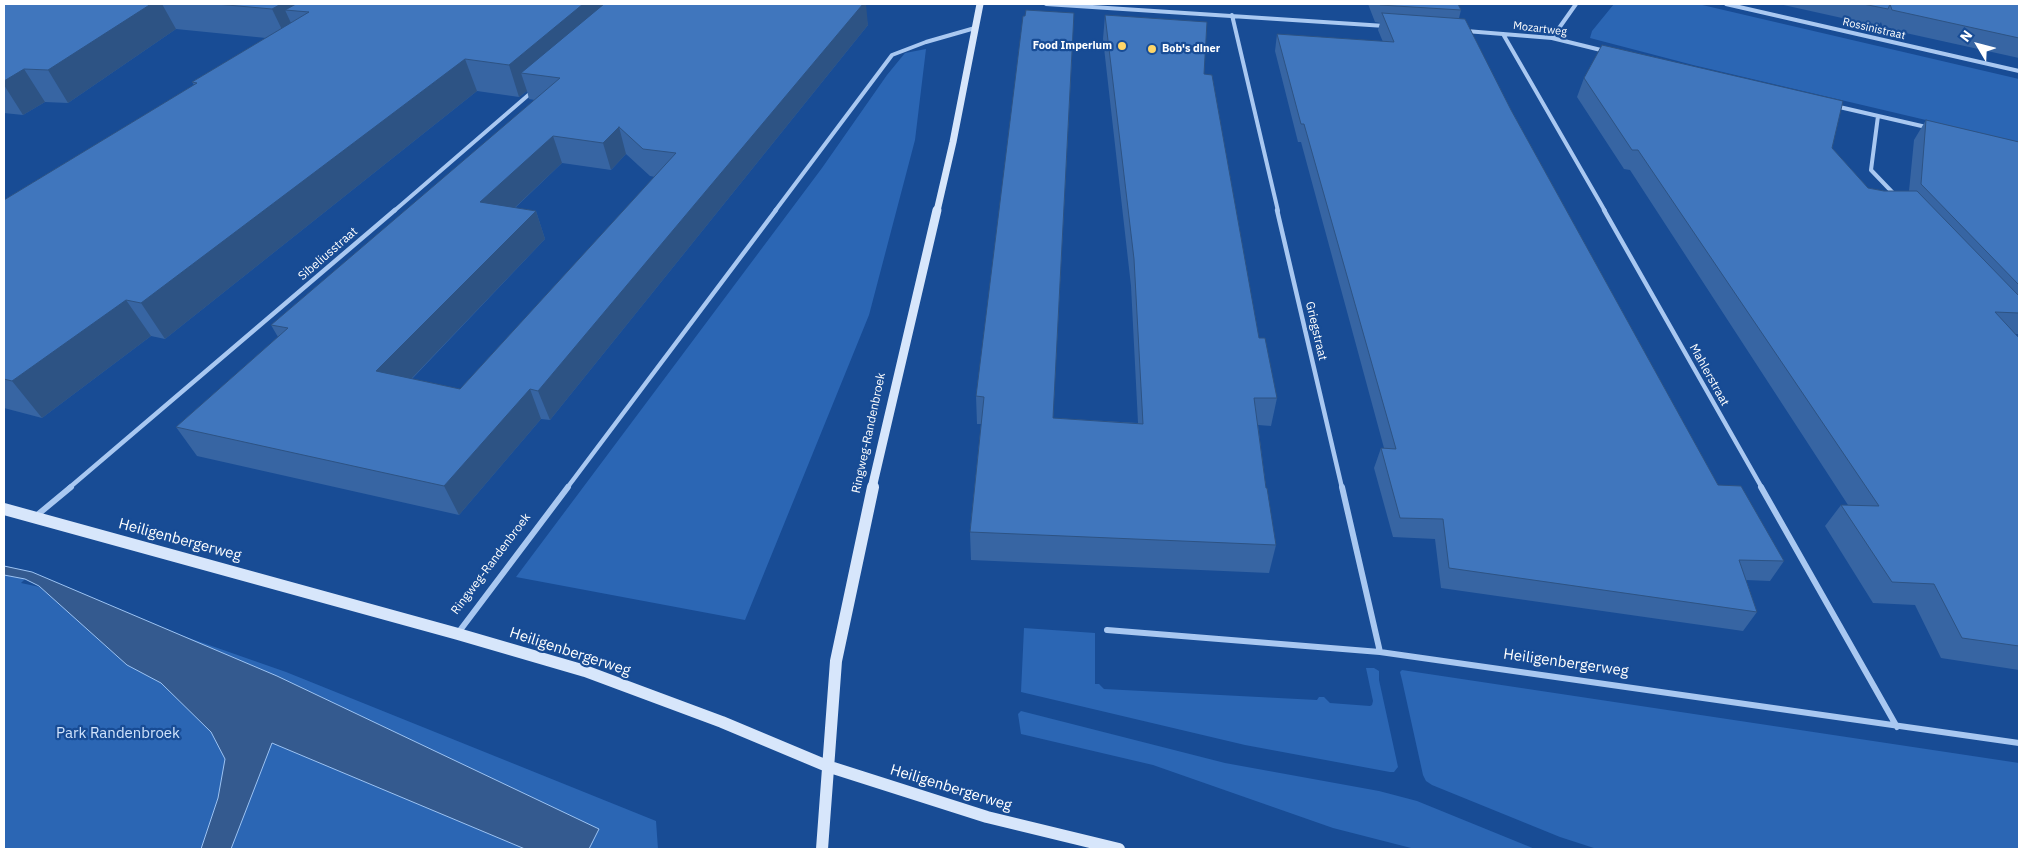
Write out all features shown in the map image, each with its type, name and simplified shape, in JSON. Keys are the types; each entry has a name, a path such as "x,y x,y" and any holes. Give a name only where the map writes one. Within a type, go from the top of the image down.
{"main road":[{"name":"Ringweg-Randenbroek","path":"822,849 836,661 887,418 953,142 980,4"},
{"name":"Heiligenbergerweg","path":"4,509 458,634 585,671 722,722 827,766 986,818 1118,849"}],"street":[{"path":"1046,4 1387,26"},
{"path":"1552,38 1576,4"},
{"name":"Rossinistraat","path":"1726,4 2019,71"},
{"name":"Griegstraat","path":"1232,15 1380,652"},
{"name":"Ringweg-Randenbroek","path":"458,634 892,55 926,42 975,28"},
{"name":"Mozartweg","path":"1464,31 1552,38 1610,52"},
{"name":"Mahlerstraat","path":"1503,34 1897,727"},
{"name":"Sibeliusstraat","path":"34,517 183,393 536,88"},
{"path":"1831,105 1935,130"},
{"path":"1878,116 1871,170 1898,199"},
{"name":"Heiligenbergerweg","path":"1107,630 1380,652 2019,743"}],"green space":[{"path":"1614,4 1698,4 2019,79 2019,142 1693,65 1590,38 1592,31"},
{"path":"926,49 915,140 869,315 745,620 516,577 822,168 887,75 905,53"},
{"name":"Park Randenbroek","path":"4,575 25,579 21,583 49,589 286,672 656,821 658,849 4,849"},
{"path":"1024,628 1095,633 1095,684 1099,684 1104,689 1317,700 1319,697 1324,697 1330,703 1370,706 1373,701 1366,668 1374,668 1379,671 1379,680 1398,767 1394,772 1390,772 1245,745 1021,692"},
{"path":"1402,670 2019,763 2019,849 1597,849 1560,837 1426,781 1423,775 1400,672"},
{"path":"1021,711 1225,763 1379,791 1417,801 1535,849 1415,849 1333,828 1153,765 1021,734 1018,714"}],"shaded area":[{"path":"4,566 32,572 277,676 599,829 589,849 525,849 272,743 231,849 201,849 218,798 225,759 211,732 161,683 127,665 39,586 25,579 4,575"}],"building":[{"path":"4,4 151,4 48,70 24,69 4,81"},
{"path":"216,4 281,4 272,9"},
{"path":"296,4 583,4 509,65 465,59 141,303 126,300 12,381 4,379 4,200 197,83 192,82 309,12 285,10"},
{"path":"604,4 863,4 538,391 530,389 444,486 176,427 288,328 271,325 560,78 521,73","holes":["619,127 643,149 676,153 460,389 376,371 536,211 480,202 553,136 603,143"]},
{"path":"1458,4 1461,10 1380,5"},
{"path":"1863,4 1890,4 1888,9"},
{"path":"1890,4 2019,4 2019,38 1892,10"},
{"path":"1026,10 1074,13 1053,418 1143,424 1134,259 1105,15 1207,22 1204,74 1212,75 1259,338 1265,338 1277,398 1254,398 1276,545 970,532 984,397 976,396 1023,16 1025,16"},
{"path":"1382,13 1465,19 1511,110 1718,485 1741,486 1784,561 1739,560 1757,612 1449,568 1443,519 1400,518 1381,448 1396,449 1304,124 1301,124 1277,34 1394,42"},
{"path":"1602,45 1843,101 1832,148 1868,188 1884,191 1917,191 2019,296 2019,313 1995,312 2019,338 2019,646 1962,638 1934,584 1892,582 1841,505 1879,506 1638,150 1632,150 1584,78"},
{"path":"1926,120 2019,142 2019,285 1921,184"}],"place":[{"name":"Food Imperium","path":"1122,46"},
{"name":"Bob's diner","path":"1152,49"}]}
